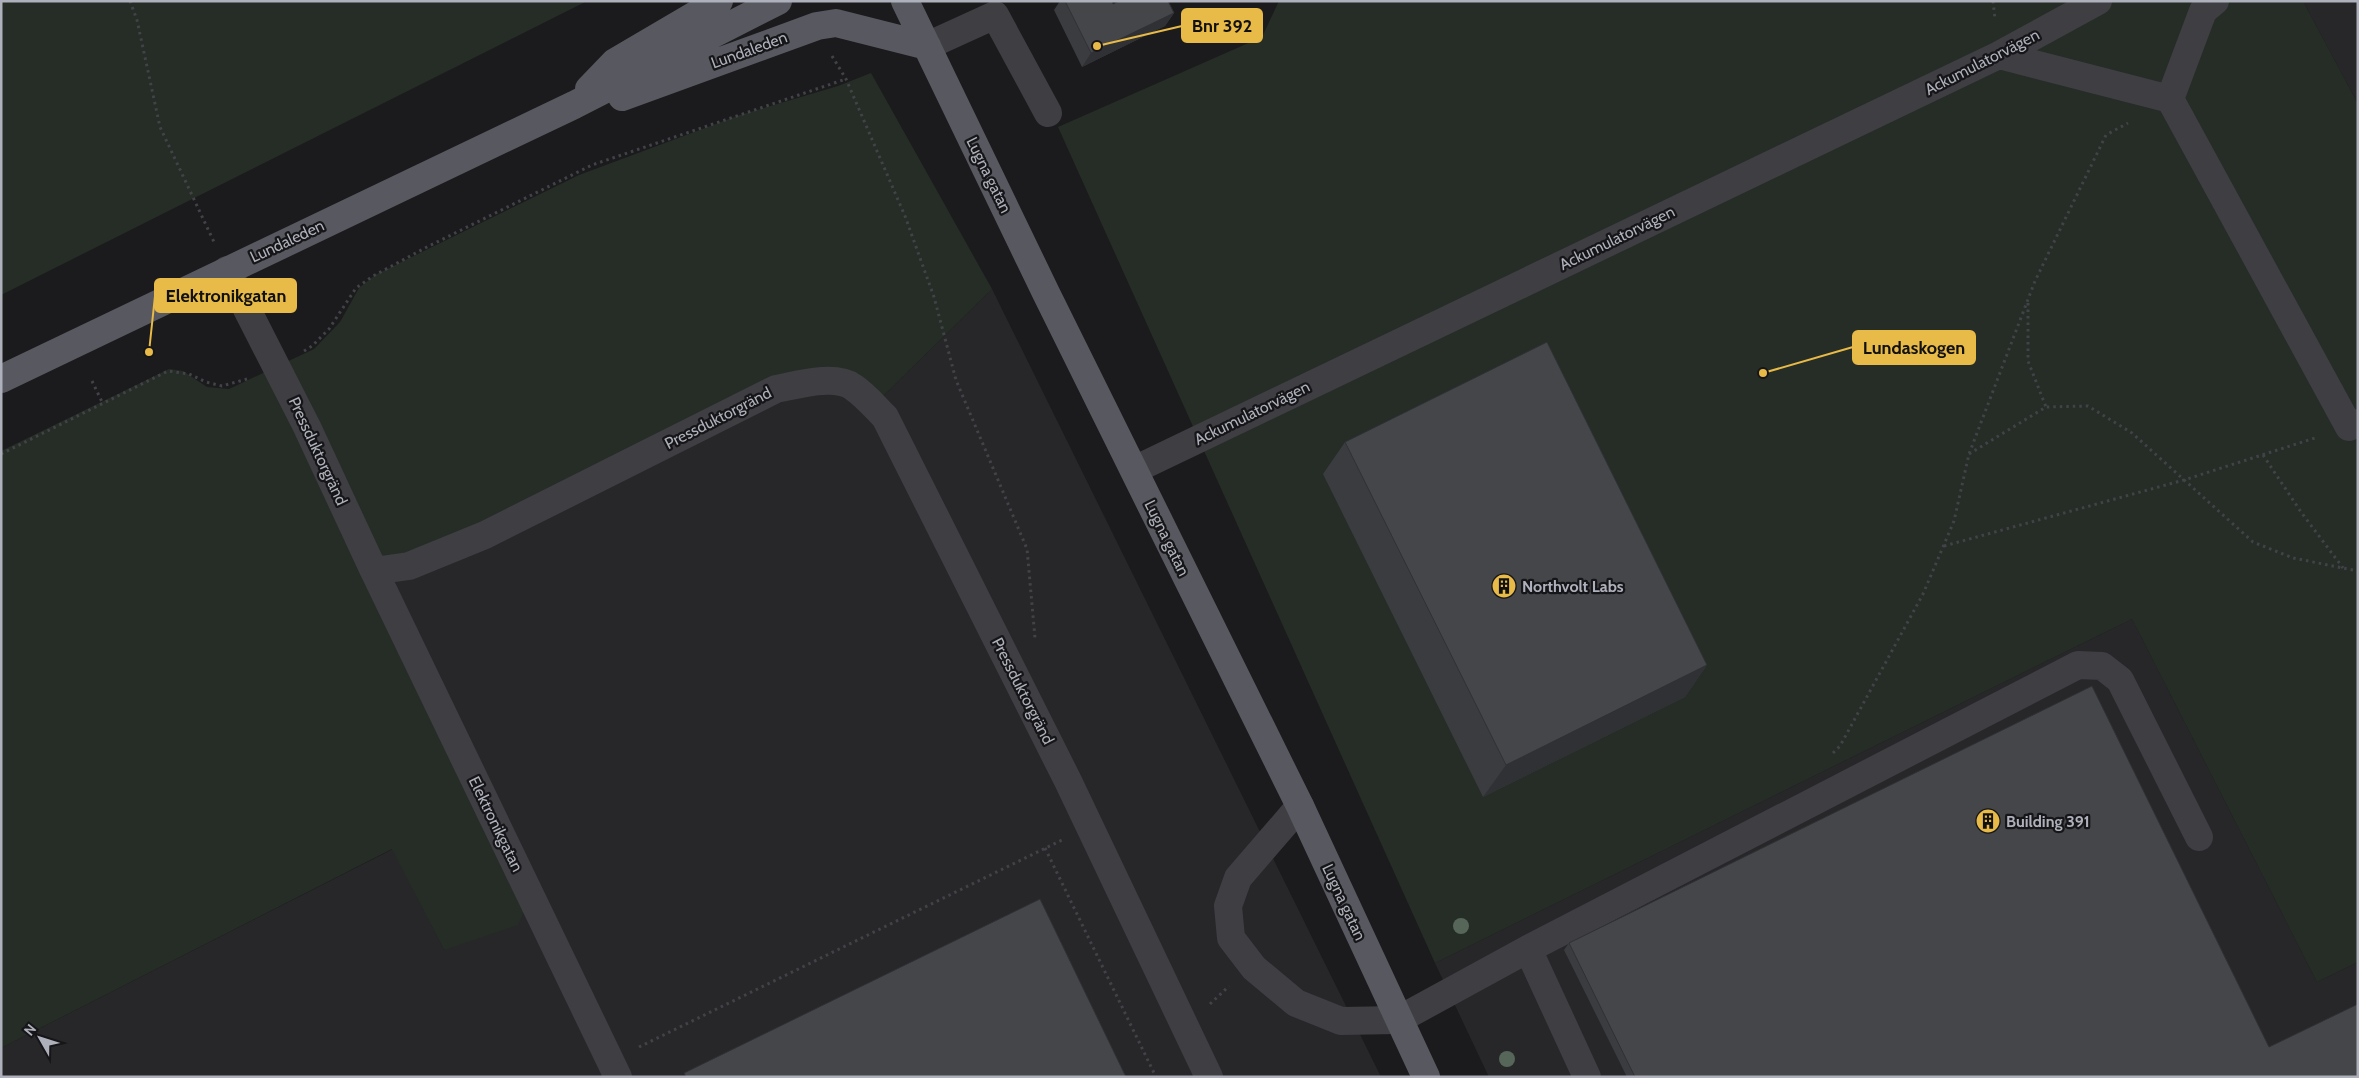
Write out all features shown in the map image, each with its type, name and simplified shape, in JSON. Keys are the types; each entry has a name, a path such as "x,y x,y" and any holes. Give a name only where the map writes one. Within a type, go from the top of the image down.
{"main road":[{"name":"Lundaleden","path":"574,104 614,62 719,1"},
{"name":"Lundaleden","path":"1,379 574,104 778,1"},
{"name":"Lugna gatan","path":"905,1 1300,806 1426,1077"},
{"name":"Lundaleden","path":"574,104 610,101 817,26 836,24 927,46"}],"street":[{"name":"Ackumulatorvägen","path":"1134,470 1999,55 2098,1"},
{"path":"2170,99 2203,11 2215,1"},
{"path":"927,46 1003,9 1048,113"},
{"path":"1999,55 2170,99 2353,425"},
{"name":"Pressduktorgränd","path":"227,270 307,427 374,571 410,566 485,535 776,389 821,381 846,384 853,387 885,416 1068,781 1209,1077"},
{"name":"Elektronikgatan","path":"374,571 614,1069"},
{"path":"1300,806 1238,878 1228,906 1231,938 1254,968 1296,1002 1341,1021 1398,1020 1528,949 2078,664 2102,666 2120,680 2199,837"},
{"path":"1528,949 1587,1077"}],"path":[{"path":"130,1 137,20 160,127 227,270"},
{"path":"1,454 168,372 189,374 206,382 222,386 247,380 277,367 312,346 328,329 356,288 373,276 427,247 592,165 846,79 905,216 934,298 956,380 1027,549 1035,644"},
{"path":"1827,759 1840,746 1923,594 1954,521 1969,454 2028,299 2106,135 2170,99"},
{"path":"2028,299 2028,361 2046,407"},
{"path":"92,381 103,404"},
{"path":"1969,454 2046,407 2088,406 2132,433 2252,542 2293,558 2358,571"},
{"path":"1944,546 2184,480 2353,425"},
{"path":"2263,455 2300,512 2343,568"},
{"path":"614,1069 1045,848 1156,1077"},
{"path":"1210,1004 1230,985"}],"shaded area":[{"path":"1,1 587,1 1,295"},
{"path":"1279,1 2303,1 2358,104 2358,962 2317,982 2132,619 1435,963 1058,127 1262,37"},
{"path":"2303,1 2358,1 2358,104"},
{"path":"871,73 992,289 873,406 836,383 781,379 379,579 531,896 518,925 444,950 392,849 1,1048 1,451 169,369 183,371 207,387 229,389 314,349 340,322 359,288 375,275 579,175 740,115 838,86"},
{"path":"992,289 1381,1077 1,1077 1,1048 393,849 444,950 379,579 781,379 836,383 873,406"},
{"name":"Building 391","path":"2132,619 2317,982 2358,962 2358,1077 1489,1077 1435,963"}],"building":[{"path":"1065,1 1112,1 1113,4 1119,1 1168,1 1174,13 1091,53"},
{"name":"Northvolt Labs","path":"1547,342 1707,665 1506,765 1345,442"},
{"name":"Building 391","path":"2092,686 2269,1047 2358,1004 2358,1077 1635,1077 1569,943"},
{"path":"1040,899 1126,1077 686,1077 684,1073"}],"place":[{"name":"Bnr 392","path":"1097,46"},
{"name":"Elektronikgatan","path":"149,352"},
{"name":"Lundaskogen","path":"1763,373"},
{"name":"Northvolt Labs","path":"1504,586"},
{"name":"Building 391","path":"1988,821"}]}
